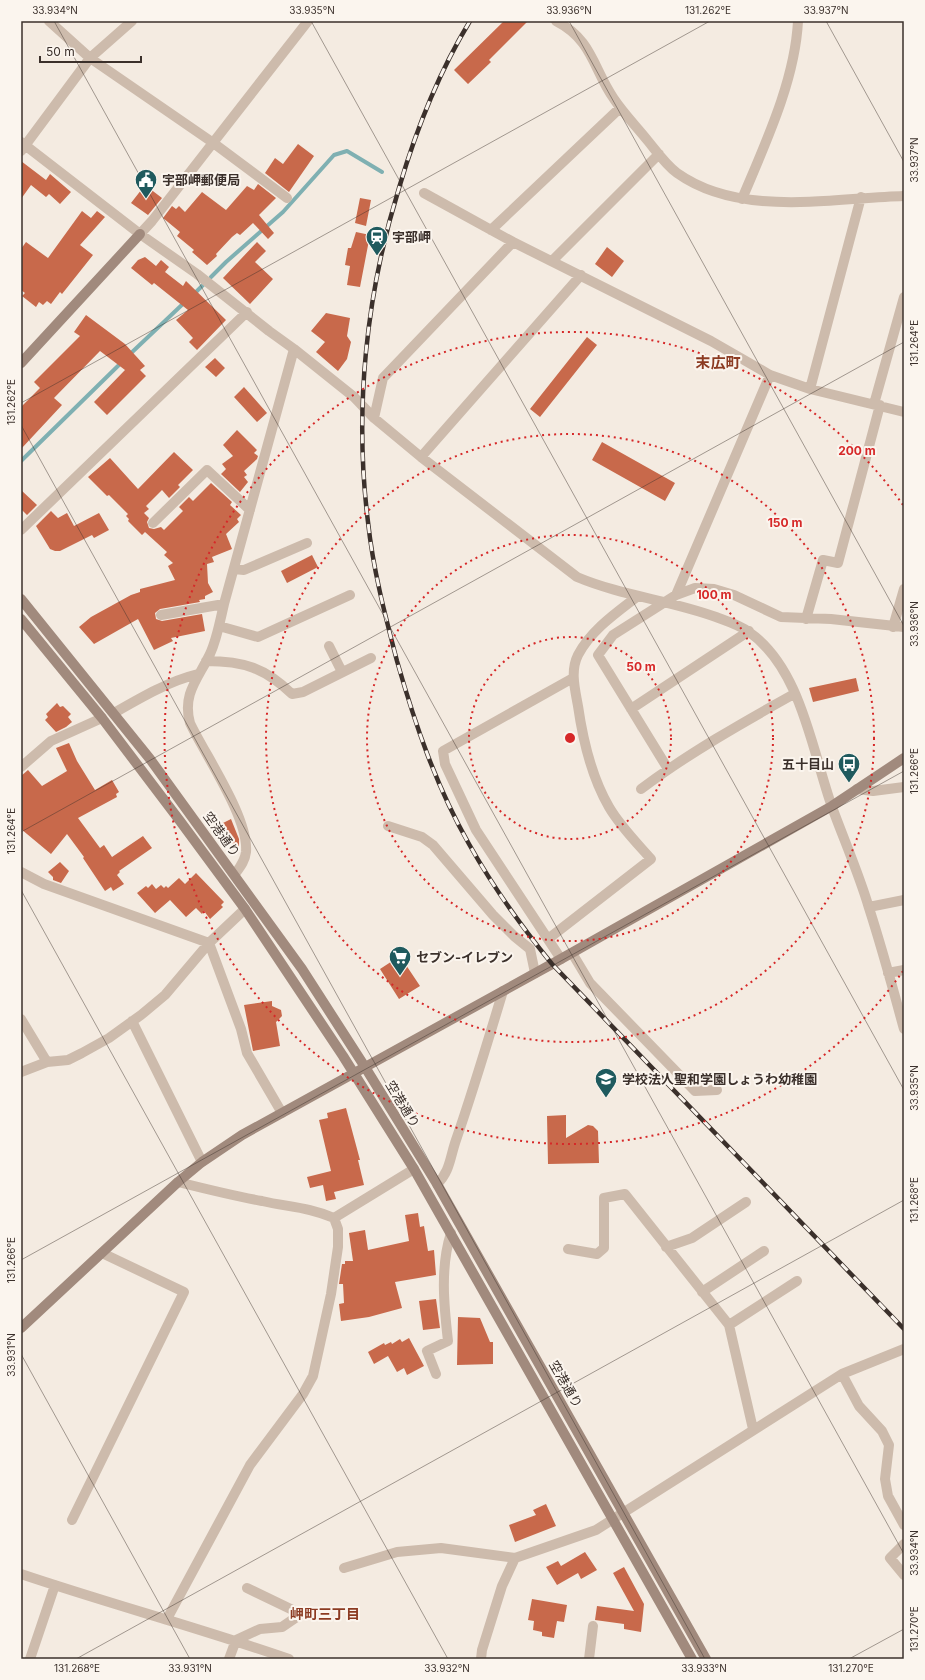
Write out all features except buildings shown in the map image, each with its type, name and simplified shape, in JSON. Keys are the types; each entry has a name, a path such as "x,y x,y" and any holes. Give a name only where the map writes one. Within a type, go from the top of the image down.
{"street":[{"path":"49,21 90,58 212,142 287,198"},
{"path":"21,363 152,221 212,142 308,21"},
{"path":"556,21 577,36 588,48 598,67 603,84 620,108 659,154 676,172 697,185 714,192 742,199 815,203 861,197 904,196"},
{"path":"742,199 776,114 790,74 798,21"},
{"path":"126,23 90,58 23,146 247,312 354,397 374,418 421,457 577,577 601,587 666,601 701,611 749,631 773,654 782,668 811,735 832,806 869,907 904,1029"},
{"path":"491,230 620,108"},
{"path":"552,261 659,154"},
{"path":"424,193 513,242 711,341 770,375 810,389 904,412"},
{"path":"810,389 861,197"},
{"path":"374,418 383,378 513,242"},
{"path":"421,457 581,275"},
{"path":"806,619 823,560 838,563 904,297"},
{"path":"21,530 247,312"},
{"path":"235,874 244,861 246,852 239,817 196,737 187,712 188,697 198,674 206,661 219,626 294,349"},
{"path":"676,595 770,375"},
{"path":"153,523 207,470 250,510"},
{"path":"234,569 244,570 307,543"},
{"path":"668,769 598,655 613,635 666,601 676,595 695,588 714,589 734,595 781,617 837,620 904,627"},
{"path":"893,627 904,589"},
{"path":"219,626 258,638 350,595"},
{"path":"548,939 651,858 625,830 609,807 598,786 590,764 583,736 573,678 574,666 578,655 589,640 610,617 638,596"},
{"name":"空港通り","path":"21,599 150,759 235,874 302,969 365,1067 437,1184 706,1659"},
{"path":"161,615 224,604"},
{"name":"空港通り","path":"21,620 102,718 244,908 354,1073 414,1169 451,1233 692,1659"},
{"path":"630,709 749,631"},
{"path":"329,646 342,672"},
{"path":"206,661 238,663 260,669 280,683 292,694 303,692 371,658"},
{"path":"114,713 149,694 198,674"},
{"path":"561,959 476,830 445,764 444,751 573,678"},
{"path":"640,788 753,717 794,694"},
{"path":"21,767 52,741 102,718"},
{"path":"21,1328 178,1182 202,1162 242,1135 572,953 832,806 904,758"},
{"path":"857,789 874,791 904,787"},
{"path":"388,826 422,837 437,850 493,915 514,936 530,949 535,973"},
{"path":"21,872 44,884 209,943 241,1029 247,1053 282,1113"},
{"path":"869,907 904,900"},
{"path":"21,1072 47,1062 68,1060 109,1038 132,1022 164,995 209,943 244,908"},
{"path":"572,953 590,984 695,1091 717,1090"},
{"path":"888,973 904,970"},
{"path":"437,1184 444,1177 451,1162 455,1142 465,1117 503,991"},
{"path":"21,1019 47,1062"},
{"path":"132,1022 202,1162"},
{"path":"178,1182 263,1202 300,1207 334,1218 414,1169"},
{"path":"568,1249 597,1254 604,1248 604,1198 625,1194 729,1325 753,1429"},
{"path":"666,1247 692,1238 746,1202"},
{"path":"167,1619 250,1465 300,1400 313,1376 331,1294 338,1247 338,1229 334,1218"},
{"path":"436,1374 427,1351 448,1341 445,1314 444,1280 446,1248 451,1233"},
{"path":"702,1292 764,1251"},
{"path":"72,1520 184,1292 102,1253"},
{"path":"729,1325 797,1281"},
{"path":"344,1568 397,1552 441,1548 515,1558 596,1530 624,1514 753,1429 842,1374 904,1349"},
{"path":"842,1374 859,1406 882,1431 889,1445 884,1479 888,1496 904,1526"},
{"path":"904,1544 890,1558 904,1575"},
{"path":"482,1659 482,1650 502,1586 515,1558"},
{"path":"21,1574 236,1640 289,1659"},
{"path":"30,1659 55,1585"},
{"path":"229,1659 236,1640 260,1629 282,1627 301,1614 247,1588"},
{"path":"589,1659 594,1626"}],"waterway":[{"path":"211,277 283,212 334,155 347,151 382,172"},
{"path":"194,294 205,283"},
{"path":"128,356 186,301"},
{"path":"21,461 122,362"}],"railway":[{"path":"470,21 448,60 429,102 399,188 378,270 366,353 362,438 364,480 370,540 384,609 411,708 436,777 457,822 478,860 518,921 552,964 904,1329"}],"place":[{"name":"宇部岬郵便局","path":"146,200"},
{"name":"宇部岬","path":"377,256"},
{"name":"五十目山","path":"849,784"},
{"name":"セブン-イレブン","path":"400,976"},
{"name":"学校法人聖和学園しょうわ幼稚園","path":"606,1098"}],"district":[{"name":"末広町","path":"718,363"},
{"name":"岬町三丁目","path":"325,1614"}]}
